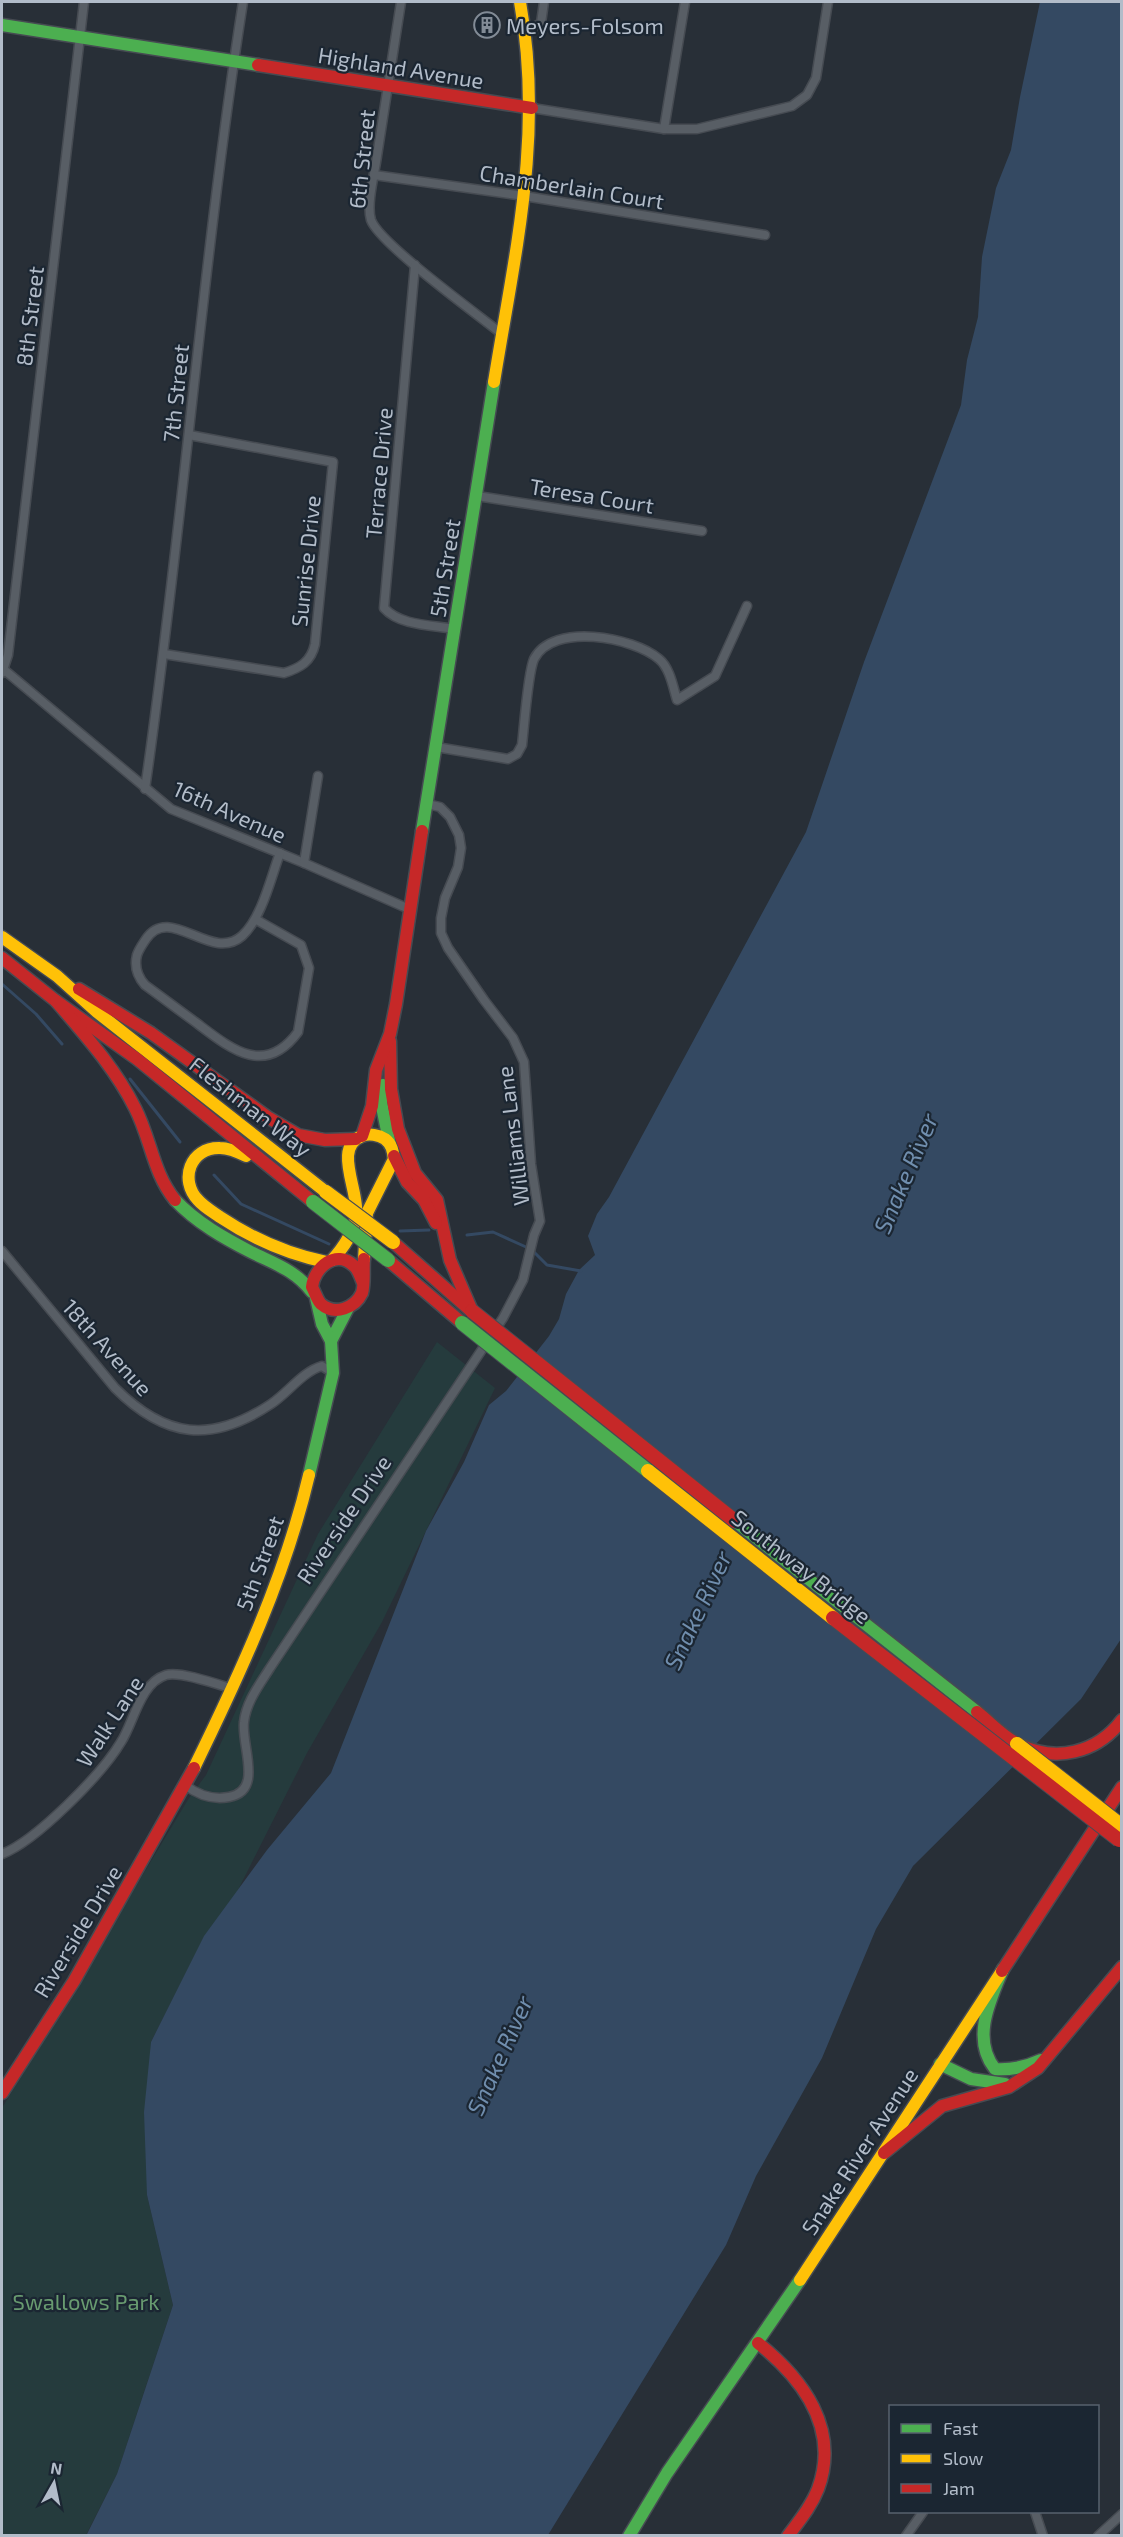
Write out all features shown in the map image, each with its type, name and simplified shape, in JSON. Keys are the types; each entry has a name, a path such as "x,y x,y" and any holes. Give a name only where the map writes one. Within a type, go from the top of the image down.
{"main road":[{"name":"5th Street","path":"329,1261 352,1237 358,1205 346,1154 359,1137 372,1106 376,1071 390,1034 396,1004 409,909 524,196 532,108 531,65 520,2"},
{"name":"Highland Avenue","path":"2,25 532,108"},
{"name":"Fleshman Way","path":"2,937 57,976 97,1012 393,1242 472,1311"},
{"name":"Fleshman Way","path":"2,958 56,1001 136,1059 260,1161 388,1260 462,1323"},
{"path":"57,976 118,1011 269,1118 298,1135 325,1140 374,1135 392,1150 389,1175 375,1191 367,1214 361,1295 348,1308 331,1341"},
{"path":"56,1001 100,1053 122,1084 137,1112 158,1175 174,1199 194,1219 223,1237 255,1254 287,1266 302,1277 314,1296 330,1309 348,1308"},
{"name":"5th Street","path":"390,1034 390,1064 385,1074 381,1102 392,1150 407,1182 424,1200 444,1235"},
{"path":"390,1064 391,1089 398,1129 415,1173 437,1200 450,1260 472,1311"},
{"path":"260,1161 231,1150 218,1148 203,1150 193,1158 187,1172 189,1185 197,1200 233,1226 276,1250 329,1261 344,1260 355,1266 363,1282"},
{"path":"314,1296 314,1275 329,1261"},
{"name":"5th Street","path":"184,1787 232,1689 269,1600 300,1512 333,1373 331,1341 322,1324 314,1296"},
{"name":"Southway Bridge","path":"472,1311 1017,1744 1121,1838"},
{"name":"Southway Bridge","path":"462,1323 837,1621 1121,1838"},
{"path":"1017,1744 1054,1754 1072,1753 1103,1740 1122,1720"},
{"name":"Riverside Drive","path":"2,2093 74,1981 184,1787"},
{"name":"Snake River Avenue","path":"629,2535 667,2473 758,2343 884,2153 1122,1787"},
{"path":"884,2153 928,2115 942,2106 997,2092 1020,2081 1038,2068 1122,1967"},
{"path":"1003,1968 987,2011 983,2031 990,2064 995,2068 1012,2069 1032,2064 1050,2055"},
{"path":"940,2064 967,2079 990,2084 1020,2081"},
{"path":"758,2343 781,2361 805,2389 818,2411 823,2430 826,2457 821,2480 811,2502 788,2535"}],"street":[{"name":"8th Street","path":"2,671 9,643 84,2"},
{"name":"7th Street","path":"145,789 164,654 234,61 243,2"},
{"name":"6th Street","path":"401,2 374,175 371,219 378,231 415,265 502,334"},
{"path":"526,32 541,23 544,2"},
{"path":"664,129 685,2"},
{"name":"Highland Avenue","path":"532,108 664,129 697,129 792,106 807,95 816,78 828,2"},
{"name":"Chamberlain Court","path":"374,175 524,196 765,235"},
{"name":"Terrace Drive","path":"415,265 384,608 404,621 455,629"},
{"name":"Sunrise Drive","path":"164,654 284,673 308,661 315,644 333,462 189,435"},
{"name":"Teresa Court","path":"477,496 702,531"},
{"path":"436,747 508,759 517,754 522,745 534,660 543,647 558,640 578,636 627,643 661,660 669,673 677,700 715,676 747,606"},
{"name":"16th Avenue","path":"2,671 171,809 409,909"},
{"path":"304,863 318,776"},
{"name":"Williams Lane","path":"427,804 440,807 450,817 459,835 461,848 458,867 445,898 441,933 448,948 483,1000 513,1038 524,1062 531,1164 540,1221"},
{"path":"255,919 301,945 309,968 298,1032 292,1040 275,1052 255,1056 232,1050 145,985 139,978 136,968 139,950 150,934 159,927 175,928 210,942 232,941 242,936 255,919 280,853"},
{"name":"Riverside Drive","path":"184,1787 220,1798 238,1795 246,1788 249,1777 243,1730 250,1701 309,1608 503,1318 523,1280 534,1235 540,1221"},
{"name":"18th Avenue","path":"2,1251 115,1388 132,1405 150,1418 171,1427 194,1431 220,1427 243,1419 271,1404 311,1369 322,1366 333,1373"},
{"name":"Walk Lane","path":"2,1854 10,1851 45,1824 89,1785 121,1742 153,1682 174,1674 232,1689"},
{"path":"906,2535 922,2513"},
{"path":"1036,2513 1043,2535"},
{"path":"1098,2535 1122,2514"}],"green space":[{"name":"Swallows Park","path":"437,1342 495,1388 382,1622 307,1753 237,1892 204,1937 151,2042 147,2195 173,2305 117,2474 86,2535 2,2535 2,2108 189,1798 206,1775 318,1534"}],"water":[{"name":"Snake River","path":"1040,2 1121,2 1121,1639 1081,1699 913,1866 876,1929 822,2058 756,2176 726,2245 548,2535 86,2536 117,2474 173,2305 147,2195 144,2112 151,2042 204,1936 267,1850 331,1773 426,1531 464,1462 489,1405 506,1391 549,1336 559,1319 566,1294 579,1270 595,1255 588,1236 597,1214 609,1197 806,832 864,662 961,405 967,360 978,317 982,257 996,188 1011,150"}],"waterway":[{"path":"2,984 36,1014 62,1044"},
{"path":"130,1079 180,1142"},
{"path":"214,1175 241,1204 329,1244"},
{"path":"400,1231 429,1230"},
{"path":"467,1235 493,1232 526,1247"},
{"path":"534,1252 547,1265 581,1271"}],"traffic: fast":[{"path":"2,25 258,65"},
{"path":"422,831 494,382"},
{"path":"383,1085 381,1102 390,1145"},
{"path":"175,1200 211,1229 292,1273 312,1292"},
{"path":"313,1202 388,1260"},
{"path":"309,1475 333,1373 331,1341 322,1324 316,1298"},
{"path":"331,1341 348,1308"},
{"path":"462,1323 648,1471"},
{"path":"735,1521 977,1712"},
{"path":"1003,1969 985,2019 984,2045 988,2057 995,2069 1018,2068 1041,2060"},
{"path":"940,2064 971,2079 1005,2084"},
{"path":"629,2536 667,2473 800,2280"}],"traffic: slow":[{"path":"494,382 518,239 528,146 527,51 520,2"},
{"path":"2,937 57,976 97,1012 326,1192"},
{"path":"332,1260 347,1240 356,1216 349,1171 349,1150 353,1142 362,1136 371,1135 380,1136 387,1141 392,1148 394,1159 367,1213 364,1259"},
{"path":"246,1156 230,1149 220,1148 201,1153 195,1159 189,1174 192,1192 198,1200 220,1217 258,1239 298,1255 326,1262"},
{"path":"326,1192 393,1242"},
{"path":"648,1471 833,1618"},
{"path":"194,1768 260,1624 287,1551 309,1475"},
{"path":"1017,1744 1122,1826"},
{"path":"800,2280 1002,1971"}],"traffic: jam":[{"path":"258,65 532,108"},
{"path":"362,1136 372,1106 376,1070 390,1034 396,1004 422,831"},
{"path":"2,958 56,1001 137,1059 313,1202"},
{"path":"79,989 151,1033 269,1118 298,1135 325,1140 356,1139"},
{"path":"56,1001 99,1052 127,1093 140,1120 162,1179 175,1200"},
{"path":"390,1041 391,1089 398,1129 415,1173 437,1200 450,1260 472,1311"},
{"path":"394,1156 407,1182 424,1200 436,1223"},
{"path":"393,1242 470,1310"},
{"path":"363,1283 355,1267 340,1259 321,1267 312,1287 321,1304 326,1308 338,1310 350,1306 362,1293 363,1285 364,1259"},
{"path":"388,1260 462,1323"},
{"path":"472,1311 735,1521"},
{"path":"833,1618 1119,1840"},
{"path":"977,1712 1012,1741 1032,1750 1047,1753 1075,1752 1088,1747 1101,1740 1122,1720"},
{"path":"2,2093 74,1981 194,1768"},
{"path":"1002,1971 1122,1787"},
{"path":"884,2153 942,2106 1009,2087 1038,2068 1122,1967"},
{"path":"758,2343 803,2389 821,2426 824,2467 818,2489 788,2536"}],"place":[{"name":"Meyers-Folsom","path":"487,25"}]}
